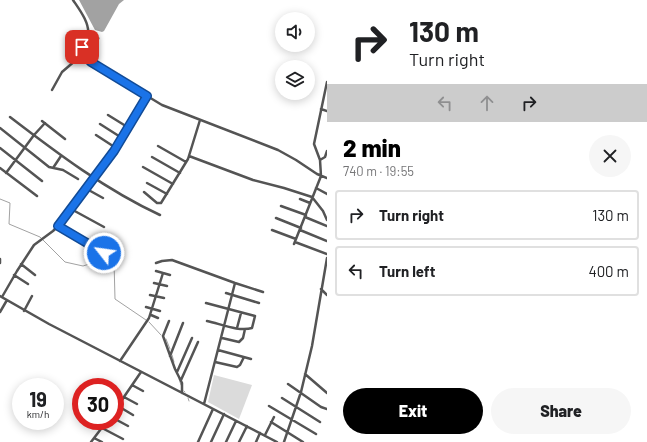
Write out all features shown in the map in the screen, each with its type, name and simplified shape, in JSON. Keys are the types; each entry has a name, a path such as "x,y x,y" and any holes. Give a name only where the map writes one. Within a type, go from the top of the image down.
{"street":[{"path":"73,0 84,19 88,32 87,38 81,48 83,54 91,62 162,105 278,150 321,176 327,178"},
{"path":"52,90 62,72 83,54"},
{"path":"295,242 321,176 320,160 314,144 327,82"},
{"path":"147,96 116,148 58,226 37,242 21,264 1,297 24,311 278,442"},
{"path":"323,98 327,100"},
{"path":"321,109 327,111"},
{"path":"108,115 129,128"},
{"path":"10,117 61,156 160,215"},
{"path":"144,192 161,203 190,156 200,120"},
{"path":"6,173 43,122 65,139"},
{"path":"100,124 122,138"},
{"path":"0,128 45,164 53,168 63,170 78,179"},
{"path":"96,135 116,148"},
{"path":"158,146 186,162"},
{"path":"0,148 42,181"},
{"path":"320,160 325,157 327,151"},
{"path":"53,168 61,156"},
{"path":"190,156 252,180 312,197 321,207 327,220"},
{"path":"152,157 180,173"},
{"path":"143,167 173,184"},
{"path":"0,168 37,196"},
{"path":"147,183 167,194"},
{"path":"85,188 103,198"},
{"path":"316,188 327,194"},
{"path":"300,199 310,203"},
{"path":"281,206 327,226"},
{"path":"321,207 327,210"},
{"path":"71,209 104,227"},
{"path":"276,218 327,241"},
{"path":"58,226 104,253"},
{"path":"272,230 295,242 327,254"},
{"path":"284,442 296,407 313,340 327,258"},
{"path":"156,264 162,261 172,260 263,292"},
{"path":"21,264 34,275"},
{"path":"156,271 170,275"},
{"path":"120,361 151,316 163,273"},
{"path":"14,275 28,284"},
{"path":"154,283 167,286"},
{"path":"204,404 235,283"},
{"path":"321,289 327,295"},
{"path":"226,293 259,303"},
{"path":"150,295 164,298"},
{"path":"24,311 32,296"},
{"path":"0,312 6,300"},
{"path":"206,303 255,316 252,328 245,329 207,321"},
{"path":"146,307 160,311"},
{"path":"237,328 242,312"},
{"path":"151,316 158,318"},
{"path":"169,320 164,336 170,356 183,386 182,393"},
{"path":"170,356 183,323"},
{"path":"222,338 239,342 243,338 245,329"},
{"path":"177,372 192,338"},
{"path":"180,380 198,342"},
{"path":"218,350 251,359"},
{"path":"215,362 237,367 244,357"},
{"path":"137,404 124,397 141,372"},
{"path":"305,374 327,393"},
{"path":"288,384 321,407 327,409"},
{"path":"132,385 143,391"},
{"path":"282,398 320,422"},
{"path":"269,406 316,434"},
{"path":"198,442 213,409"},
{"path":"124,410 133,415"},
{"path":"211,442 224,414"},
{"path":"265,435 274,417"},
{"path":"226,442 236,420"},
{"path":"271,422 303,442"},
{"path":"124,424 128,426"},
{"path":"239,442 247,426"},
{"path":"91,442 100,430"},
{"path":"106,430 123,439"},
{"path":"256,442 260,433"},
{"path":"94,438 102,442"}],"shaded area":[{"path":"79,0 124,0 119,4 102,32 95,30"},
{"path":"96,35 100,38 90,56 87,54 86,50"},
{"path":"214,375 252,385 239,419 208,402"}],"waterway":[{"path":"0,199 10,203 9,224 40,237 65,262 83,266 108,258 114,261 115,299 146,320"},
{"path":"149,322 161,335"},
{"path":"166,339 170,349"},
{"path":"172,355 174,362"},
{"path":"179,379 181,385"}],"route":[{"path":"82,47 81,50 83,54 91,62 147,96 114,151 58,226 104,253"}]}
